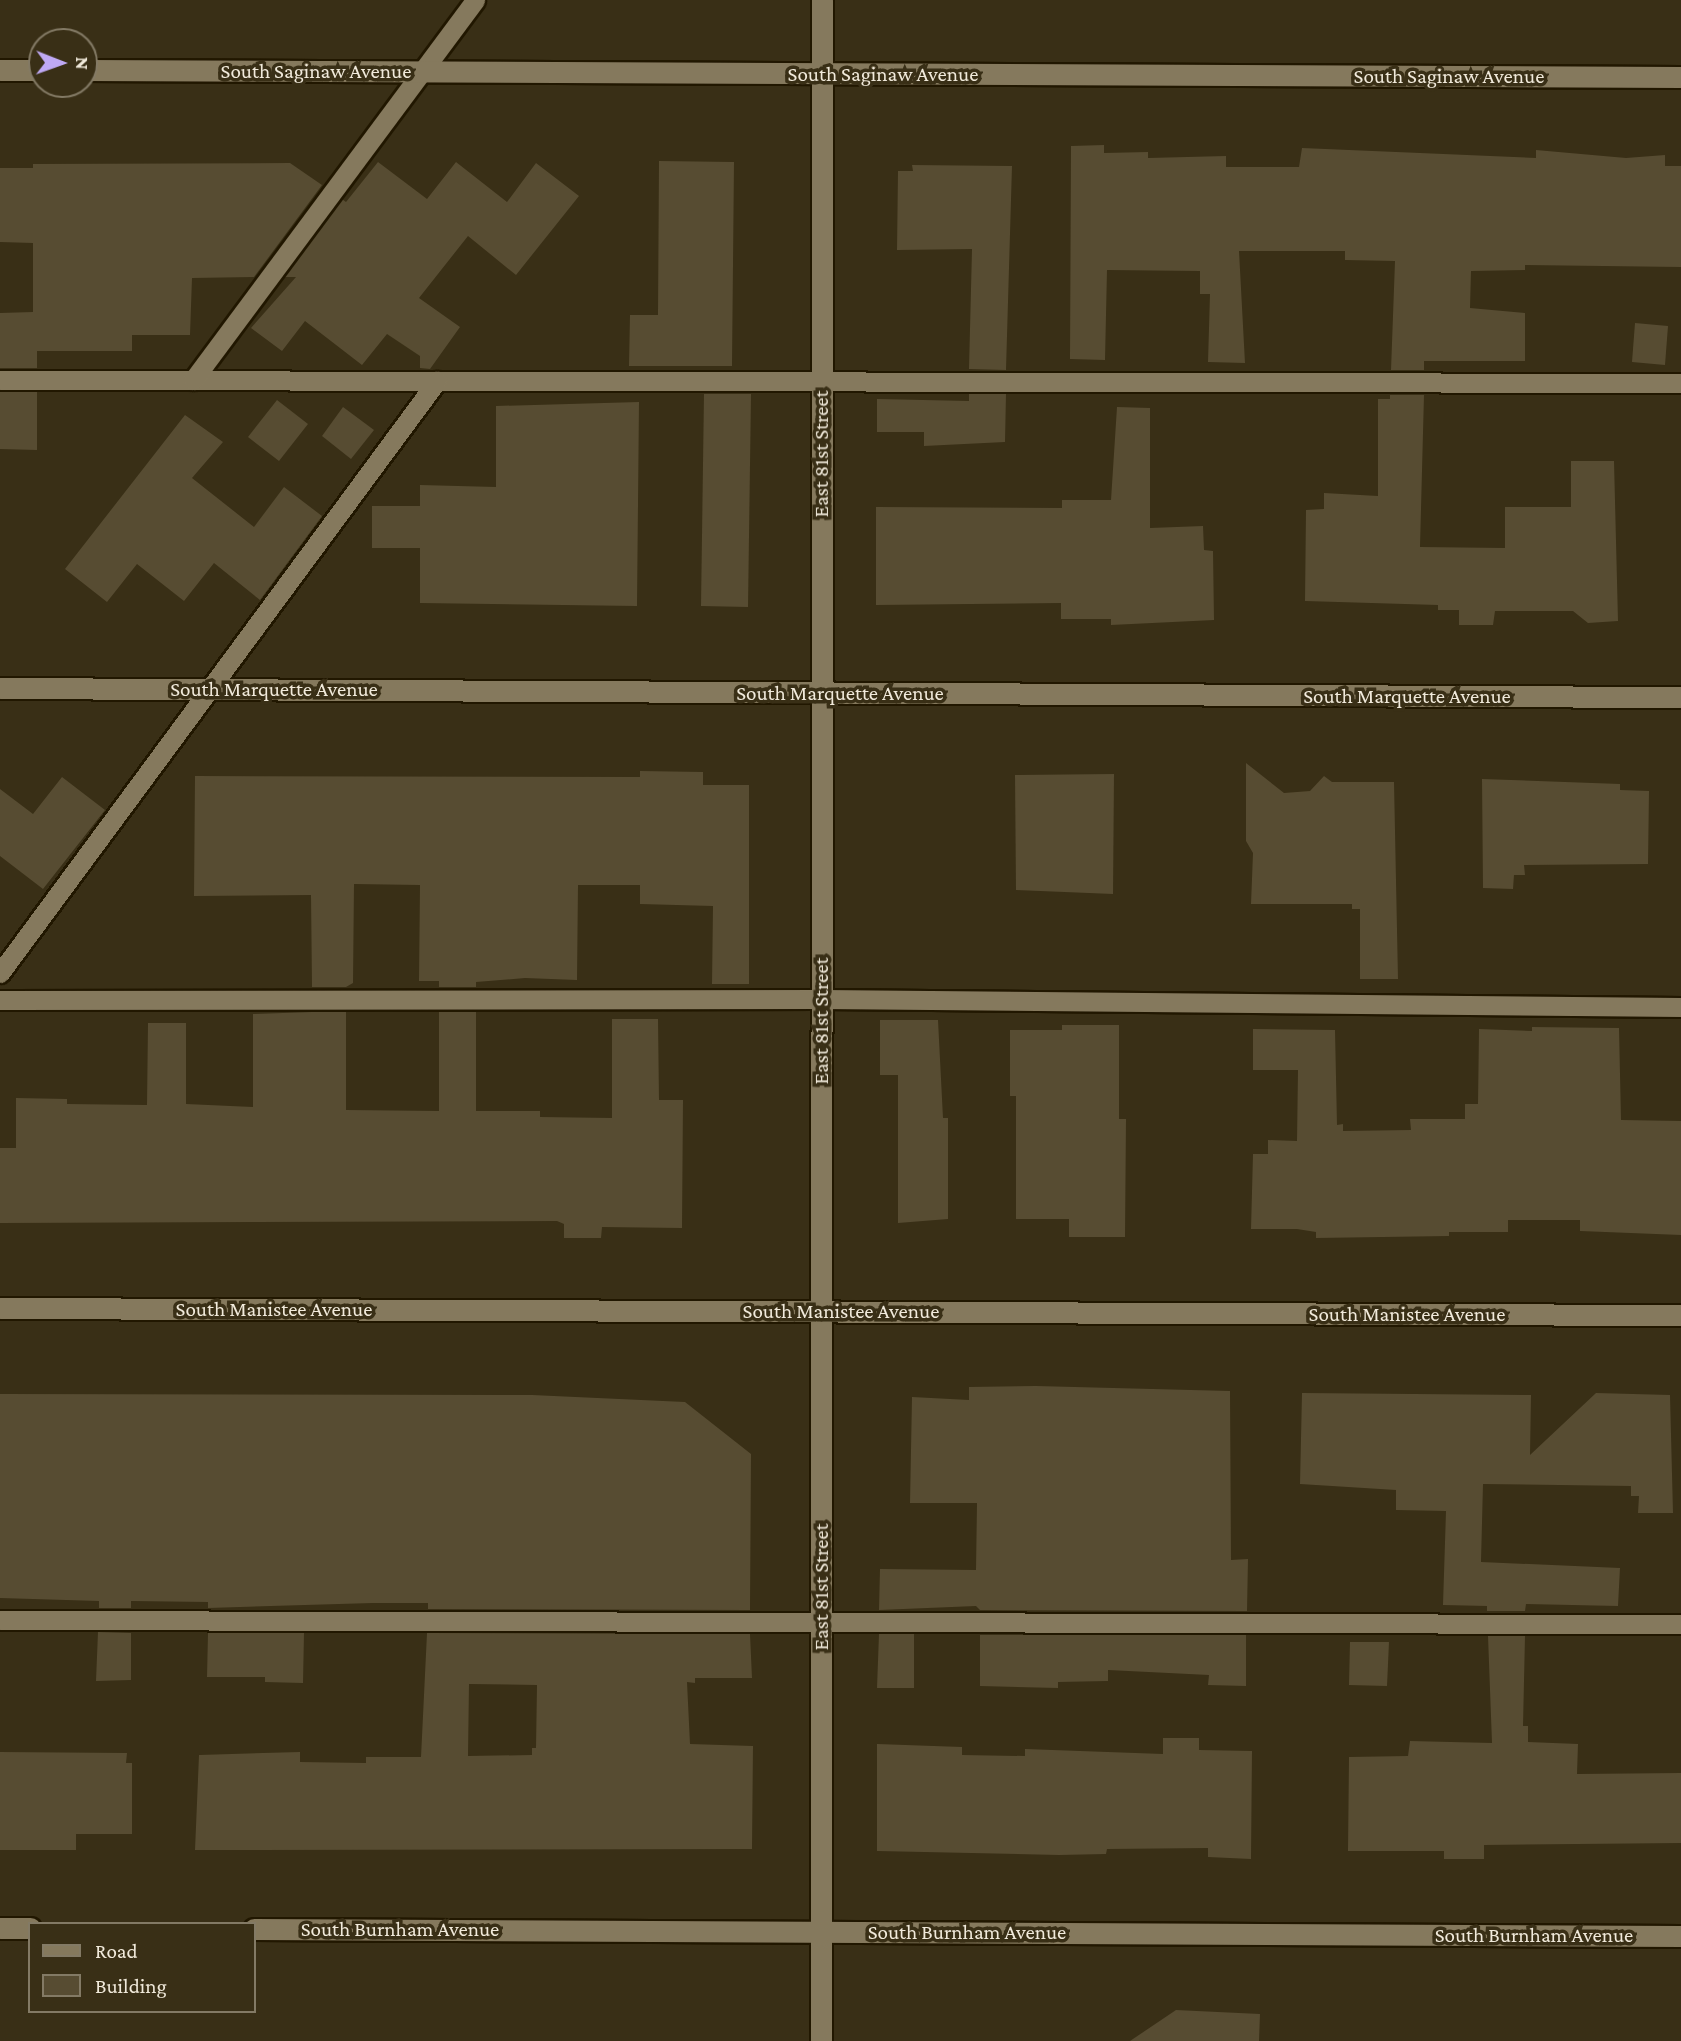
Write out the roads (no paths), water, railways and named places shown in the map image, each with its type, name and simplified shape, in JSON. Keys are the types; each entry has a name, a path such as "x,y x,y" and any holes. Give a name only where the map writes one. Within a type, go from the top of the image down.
{"street":[{"name":"East 81st Street","path":"821,2041 822,0"},
{"path":"0,70 28,70"},
{"name":"South Saginaw Avenue","path":"98,70 1681,77"},
{"name":"South Marquette Avenue","path":"0,688 1681,697"},
{"name":"South Manistee Avenue","path":"0,1308 1681,1315"},
{"path":"0,1927 28,1928"},
{"name":"South Burnham Avenue","path":"256,1929 1681,1936"}],"lane":[{"path":"193,380 475,0"},
{"path":"0,380 1681,383"},
{"path":"0,973 438,381"},
{"path":"0,1000 821,999 1681,1007"},
{"path":"0,1620 1681,1624"}]}
